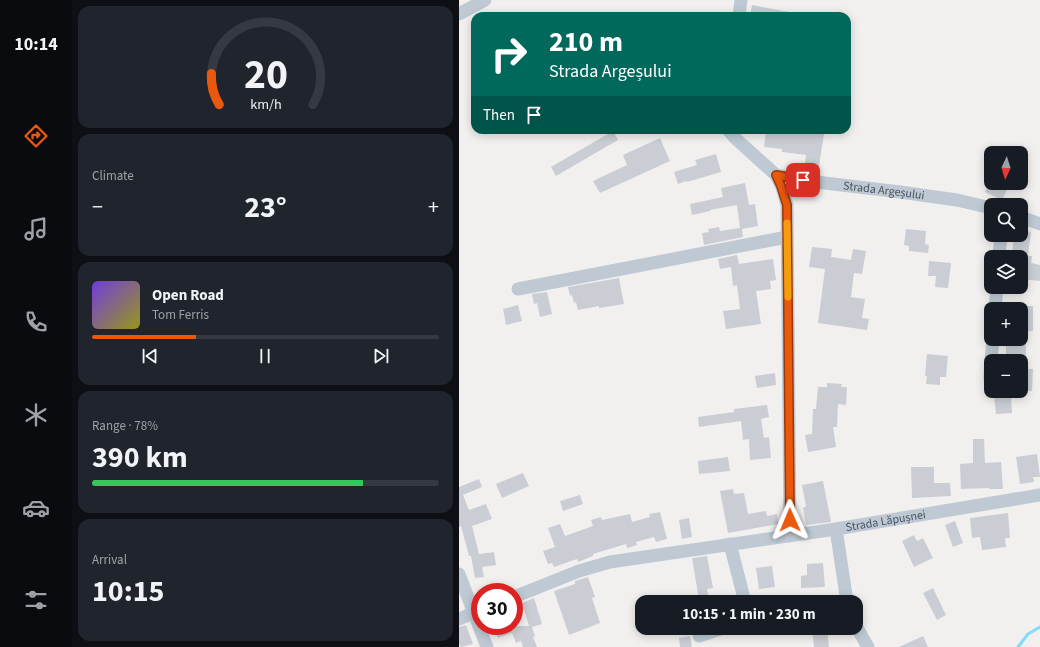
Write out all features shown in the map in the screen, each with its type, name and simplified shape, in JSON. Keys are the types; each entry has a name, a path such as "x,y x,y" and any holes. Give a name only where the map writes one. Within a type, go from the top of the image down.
{"street":[{"path":"459,14 485,0"},
{"path":"740,12 741,0"},
{"path":"732,134 776,175 787,205 790,536"},
{"name":"Strada Argeșului","path":"776,175 816,182 957,200 984,206"},
{"path":"1028,220 1040,224"},
{"path":"518,289 787,237"},
{"name":"Strada Lăpușnei","path":"523,593 579,571 610,562 835,529 1040,495"},
{"path":"835,529 846,595"},
{"path":"730,544 743,595"},
{"path":"459,574 471,599"},
{"path":"459,619 471,614"},
{"path":"484,635 487,647"},
{"path":"861,635 868,647"}],"building":[{"path":"752,5 789,12 751,12"},
{"path":"608,134 615,134 618,140 556,176 551,167"},
{"path":"766,134 824,134 818,172 804,170 806,155 782,152 782,149 764,147"},
{"path":"660,138 670,161 600,193 593,181 627,165 623,155"},
{"path":"716,154 721,172 678,184 674,172 697,165 695,160"},
{"path":"745,183 749,205 755,204 758,226 742,229 743,237 704,245 702,233 709,232 708,229 719,227 720,231 740,228 737,205 692,215 690,204 723,197 721,188"},
{"path":"986,190 1007,190 1003,198 998,198 985,192"},
{"path":"906,229 926,231 925,244 929,245 928,253 909,251 909,246 904,245"},
{"path":"1028,231 1031,232 1028,256 1028,250 1013,250 1013,242 1028,242"},
{"path":"812,247 832,249 831,257 851,260 853,249 866,251 862,274 854,273 851,297 865,299 862,318 869,319 867,330 818,323 825,269 809,267"},
{"path":"737,255 739,264 773,259 776,280 770,281 771,289 756,291 761,324 726,329 723,311 740,309 737,285 733,286 731,267 720,269 718,259"},
{"path":"1028,256 1032,256 1031,263 1040,265 1040,281 1028,280"},
{"path":"929,261 951,263 948,288 935,287 936,276 928,276"},
{"path":"619,278 624,304 599,308 599,306 578,310 572,295 570,296 568,287"},
{"path":"547,292 552,314 540,317 537,303 534,304 532,294"},
{"path":"518,305 522,321 506,325 503,309"},
{"path":"1028,306 1033,306 1033,331 1028,331"},
{"path":"1006,346 1026,346 1026,354 1006,354"},
{"path":"927,354 948,356 946,377 940,377 940,385 926,384 927,376 925,376"},
{"path":"1028,369 1033,369 1032,391 1028,391"},
{"path":"775,373 776,385 757,388 755,376"},
{"path":"827,383 842,384 841,387 847,387 846,405 838,404 837,427 833,427 836,447 808,452 805,435 812,434 813,409 816,409 818,387 827,387"},
{"path":"994,398 1011,398 1012,413 996,414"},
{"path":"767,405 769,417 761,419 764,438 769,437 771,458 750,460 749,439 743,440 741,421 699,427 698,417 734,412 734,409"},
{"path":"973,439 984,439 985,463 1001,462 1003,489 961,489 960,464 973,463"},
{"path":"1037,454 1040,477 1033,477 1034,482 1020,484 1016,457"},
{"path":"728,457 730,471 699,474 698,461"},
{"path":"911,467 934,467 934,483 950,483 951,496 912,498"},
{"path":"523,473 529,486 502,498 496,484"},
{"path":"479,479 482,487 463,495 469,510 486,504 492,519 472,526 479,554 494,552 496,565 482,567 484,577 475,578 471,556 469,556 461,526 459,527 459,487"},
{"path":"823,481 831,522 806,525 803,507 806,507 802,485"},
{"path":"733,489 734,494 744,493 748,514 766,511 767,516 777,514 778,524 728,533 720,491"},
{"path":"580,495 583,504 563,511 560,501"},
{"path":"660,512 667,539 656,542 654,537 636,542 637,545 627,548 626,544 593,554 593,556 578,562 577,559 554,567 552,563 548,564 543,551 555,547 548,528 560,524 565,536 593,526 591,520 601,517 602,520 630,514 632,522 650,517 649,514"},
{"path":"1008,513 1010,538 1005,538 1006,547 982,550 980,537 972,538 970,518"},
{"path":"689,518 692,537 682,539 679,520"},
{"path":"955,521 963,543 953,547 945,525"},
{"path":"914,535 917,541 923,538 933,558 914,567 902,541"},
{"path":"707,556 713,588 707,589 708,595 698,595 692,558"},
{"path":"823,563 825,587 801,588 801,576 807,575 807,564"},
{"path":"772,566 775,587 759,589 756,568"},
{"path":"588,577 595,597 592,598 600,623 569,635 554,591 575,584 575,581"},
{"path":"933,588 946,615 937,620 923,593"},
{"path":"534,598 542,624 532,627 535,636 533,637 537,647 523,647 521,641 516,643 513,635 523,635 523,626 529,626 523,603"},
{"path":"466,625 473,644 461,647 459,643 459,627"},
{"path":"497,635 506,635 498,638"},
{"path":"813,635 828,635 829,647 814,647"},
{"path":"690,636 692,647 680,647 679,638"},
{"path":"923,636 928,647 899,647"}],"waterway":[{"path":"1018,647 1028,634 1040,627"}],"slow traffic":[{"path":"787,223 788,297"}],"route":[{"path":"790,520 787,205 776,175 803,180"}]}
